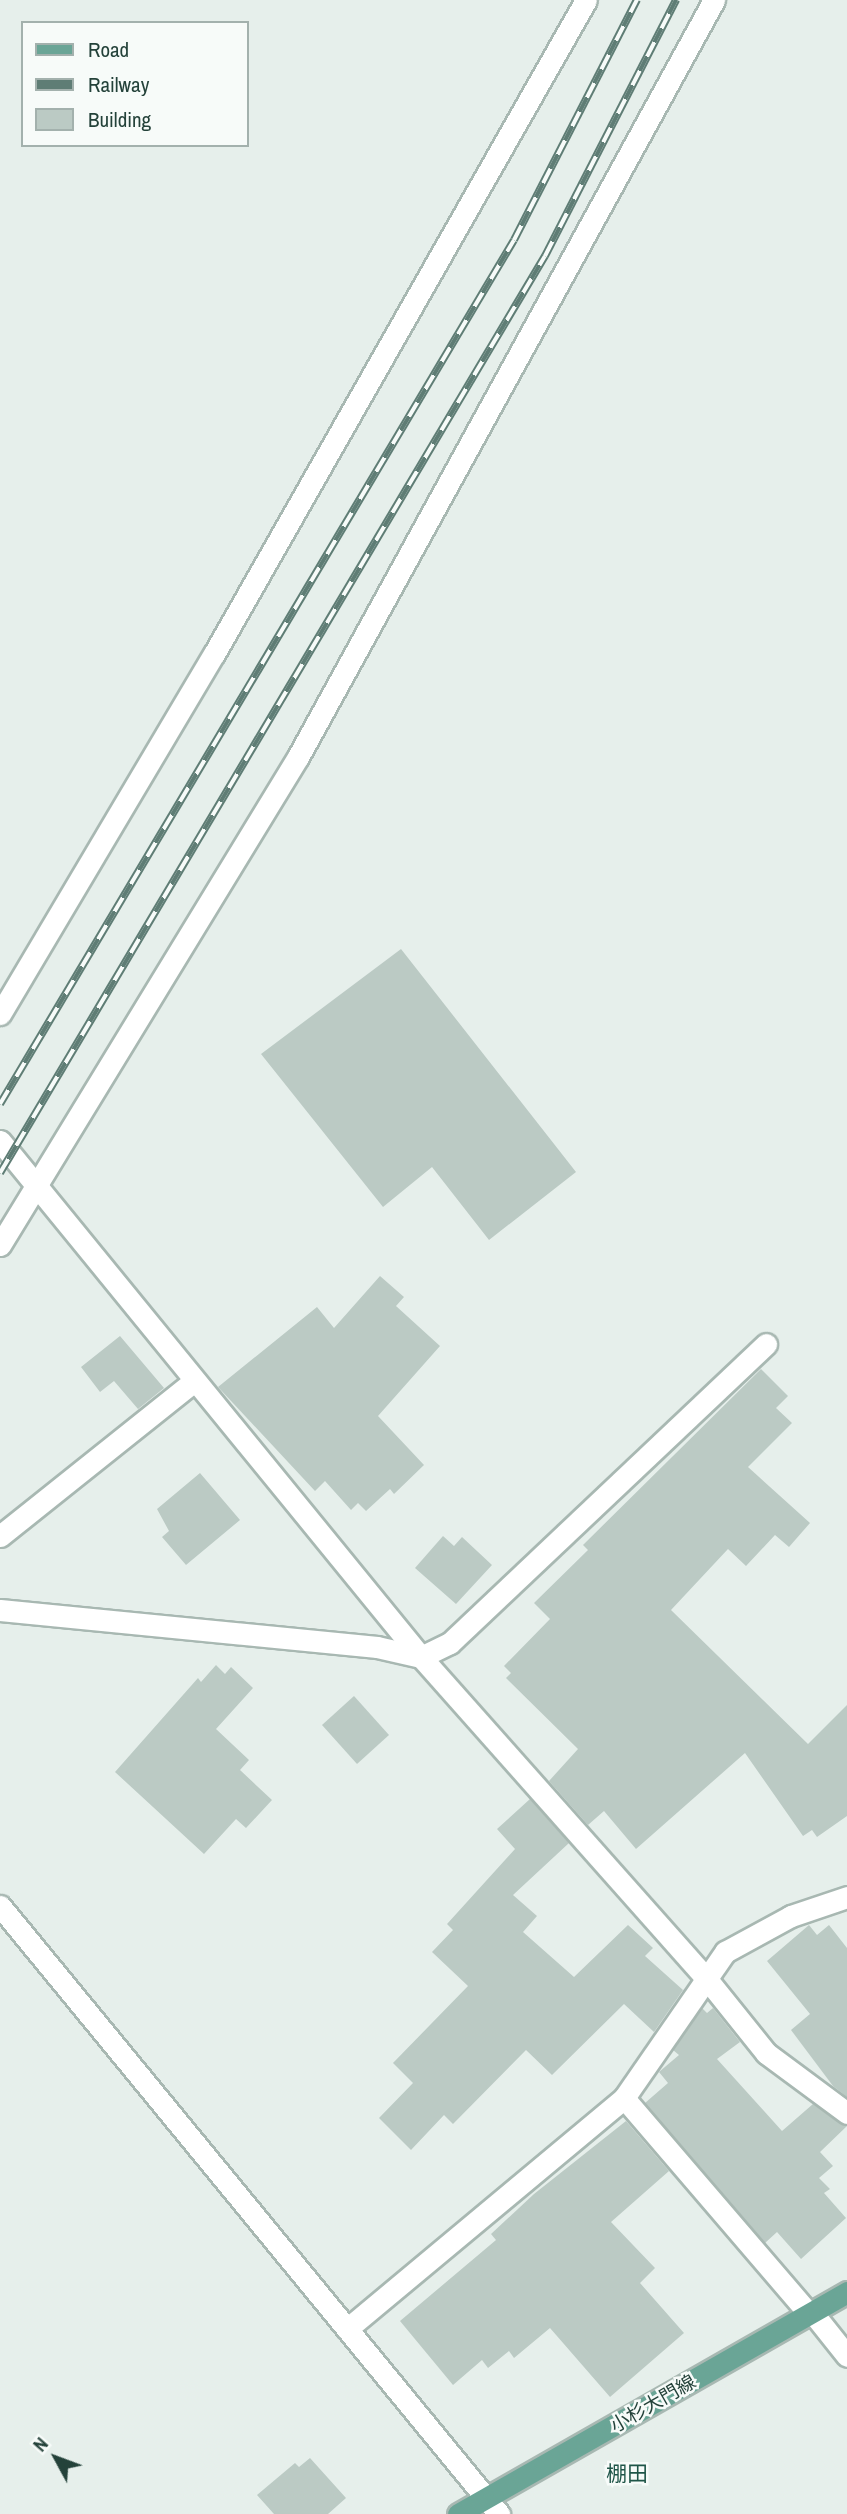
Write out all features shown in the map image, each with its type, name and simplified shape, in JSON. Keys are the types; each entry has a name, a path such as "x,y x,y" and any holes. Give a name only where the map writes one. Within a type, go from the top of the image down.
{"main road":[{"name":"小杉大門線","path":"458,2514 493,2506 847,2292"}],"street":[{"path":"0,1014 221,642 586,0"},
{"path":"0,1245 298,757 714,0"},
{"path":"0,1142 421,1657 706,1978 766,2053 847,2113"},
{"path":"0,1611 377,1647 421,1657 450,1643 766,1344"},
{"path":"0,1536 194,1381"},
{"path":"347,2329 624,2098 725,1952 791,1916 847,1897"},
{"path":"0,1906 493,2506"},
{"path":"624,2098 847,2356"}],"building":[{"path":"401,949 576,1172 489,1240 432,1167 383,1207 261,1054"},
{"path":"380,1276 404,1297 396,1306 440,1346 378,1416 424,1465 394,1494 390,1489 366,1511 358,1503 351,1510 325,1481 315,1491 218,1387 317,1307 334,1328"},
{"path":"120,1336 164,1388 138,1409 114,1381 100,1392 81,1367"},
{"path":"761,1369 788,1396 776,1408 792,1423 748,1467 810,1523 789,1547 775,1535 746,1566 728,1549 671,1610 808,1744 847,1705 847,1816 817,1837 812,1830 803,1836 745,1753 636,1849 604,1811 588,1825 549,1781 578,1749 506,1678 511,1673 504,1666 550,1619 534,1603 588,1550 583,1545"},
{"path":"200,1473 240,1520 186,1565 162,1537 169,1531 157,1509"},
{"path":"443,1536 454,1546 462,1537 492,1565 456,1604 415,1568"},
{"path":"216,1665 225,1674 231,1667 253,1688 216,1729 249,1760 240,1770 272,1800 246,1828 236,1819 204,1854 115,1772 198,1678 201,1682"},
{"path":"354,1696 389,1735 357,1764 322,1725"},
{"path":"530,1799 569,1843 513,1895 537,1916 523,1932 574,1977 628,1925 653,1948 645,1956 683,1990 654,2032 624,2004 552,2075 526,2050 453,2124 444,2115 411,2150 379,2118 413,2083 393,2063 468,1986 432,1952 453,1930 447,1924 515,1849 497,1829"},
{"path":"809,1925 817,1935 829,1925 847,1948 847,2097 833,2086 791,2030 810,2014 767,1961"},
{"path":"702,2008 707,2013 713,2008 740,2042 717,2059 782,2131 813,2104 847,2126 820,2152 833,2166 819,2178 830,2189 824,2193 846,2218 801,2259 777,2232 765,2243 645,2103 668,2083 659,2072 679,2055 673,2050"},
{"path":"626,2121 669,2171 611,2222 655,2268 640,2283 684,2333 610,2397 550,2328 514,2358 509,2351 488,2368 482,2360 453,2385 400,2321 496,2240 491,2234 534,2194"},
{"path":"310,2458 346,2498 328,2514 274,2514 257,2495 295,2463 299,2467"}],"railway":[{"path":"0,1104 514,240 637,0"},
{"path":"0,1173 545,256 676,0"}],"district":[{"name":"棚田","path":"627,2474"}]}
